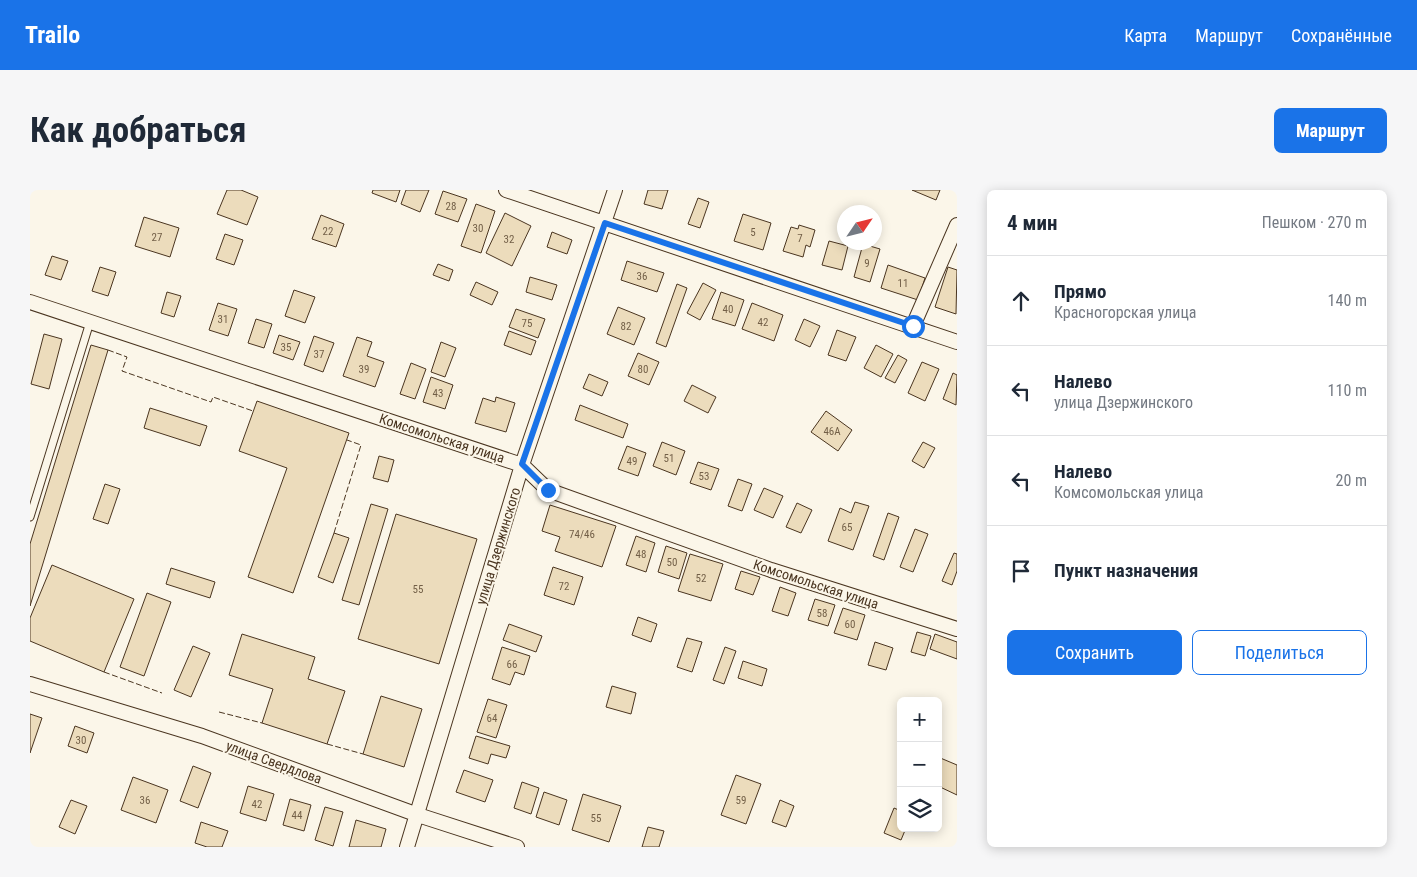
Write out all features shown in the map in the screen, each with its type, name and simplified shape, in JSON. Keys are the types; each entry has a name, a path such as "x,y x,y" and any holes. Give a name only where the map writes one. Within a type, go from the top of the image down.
{"street":[{"path":"506,190 957,342"},
{"name":"улица Дзержинского","path":"407,847 522,464 615,190"},
{"path":"913,326 957,226"},
{"name":"Комсомольская улица","path":"30,302 522,464 548,490 771,570 957,629"},
{"name":"улица Свердлова","path":"30,684 202,736 418,815 517,847"}],"lane":[{"path":"30,517 90,322"}],"building":[{"path":"227,190 241,190 258,197 247,225 217,214"},
{"path":"373,190 400,190 396,202 372,193"},
{"path":"406,190 429,190 420,212 401,204"},
{"path":"648,190 668,190 662,209 644,204"},
{"path":"912,190 940,190 936,200"},
{"path":"443,191 467,199 458,222 435,214"},
{"path":"698,198 709,202 700,228 688,224"},
{"path":"476,204 495,211 481,253 461,246"},
{"path":"505,213 531,226 512,266 486,253"},
{"path":"743,214 771,223 763,250 734,241"},
{"path":"321,215 344,224 336,247 312,239"},
{"path":"144,217 179,228 170,257 135,246"},
{"path":"799,225 815,230 810,247 806,245 803,257 783,251 791,227 798,229"},
{"path":"552,232 572,240 567,254 547,247"},
{"path":"225,234 243,240 234,265 216,259"},
{"path":"829,241 837,243 837,250 847,250 842,270 822,265"},
{"path":"861,250 880,250 870,282 854,277"},
{"path":"52,256 68,261 61,280 45,275"},
{"path":"627,261 664,273 657,292 621,280"},
{"path":"438,264 453,270 449,281 433,275"},
{"path":"888,265 925,278 918,300 881,288"},
{"path":"100,267 116,272 108,296 92,291"},
{"path":"948,267 957,270 956,314 935,307"},
{"path":"530,277 557,285 552,300 526,292"},
{"path":"476,282 498,292 492,305 470,295"},
{"path":"703,283 716,290 700,320 687,313"},
{"path":"677,284 687,288 666,347 656,343"},
{"path":"294,290 315,297 305,323 285,316"},
{"path":"167,292 181,296 174,317 161,313"},
{"path":"721,292 744,300 735,326 712,319"},
{"path":"218,303 237,309 228,336 209,330"},
{"path":"752,303 783,315 774,341 742,329"},
{"path":"618,307 645,318 634,345 607,334"},
{"path":"516,309 545,319 538,338 509,327"},
{"path":"256,319 272,324 264,348 248,343"},
{"path":"804,319 820,326 810,347 795,340"},
{"path":"837,330 856,337 846,361 828,355"},
{"path":"509,331 536,341 531,355 504,345"},
{"path":"44,334 62,339 49,389 31,384"},
{"path":"279,335 300,342 293,360 273,353"},
{"path":"314,336 334,343 323,372 304,365"},
{"path":"357,337 372,342 367,356 384,362 375,387 343,376"},
{"path":"441,342 456,348 445,377 431,372"},
{"path":"91,345 108,350 30,606 30,544"},
{"path":"876,345 893,354 881,377 864,368"},
{"path":"638,353 659,362 649,385 628,376"},
{"path":"898,355 907,360 895,383 885,378"},
{"path":"922,362 939,369 925,401 908,393"},
{"path":"411,363 426,369 415,399 400,394"},
{"path":"953,373 957,375 956,405 943,399"},
{"path":"589,374 608,382 602,396 583,388"},
{"path":"431,377 453,385 445,409 423,402"},
{"path":"692,385 716,397 708,413 684,401"},
{"path":"496,397 515,403 506,432 475,423 483,398 495,402"},
{"path":"257,401 349,433 293,593 248,577 287,468 239,451"},
{"path":"580,405 628,424 623,438 575,420"},
{"path":"150,408 207,426 200,446 144,428"},
{"path":"826,411 852,430 838,451 811,432"},
{"path":"662,442 685,451 676,475 653,466"},
{"path":"923,442 935,448 924,468 912,461"},
{"path":"627,446 646,453 638,476 618,469"},
{"path":"379,456 394,460 388,482 373,478"},
{"path":"698,462 719,469 711,490 690,483"},
{"path":"738,479 752,484 742,511 728,506"},
{"path":"105,484 120,489 108,524 93,519"},
{"path":"764,488 783,496 773,518 754,510"},
{"path":"855,502 869,506 853,550 828,541 840,508 851,513"},
{"path":"797,503 812,510 801,533 786,527"},
{"path":"371,504 388,509 359,605 342,600"},
{"path":"550,505 616,526 602,567 555,551 560,537 542,531"},
{"path":"888,513 899,517 884,560 873,556"},
{"path":"396,514 477,539 439,664 358,639"},
{"path":"915,529 928,534 913,572 900,567"},
{"path":"334,533 349,538 333,583 318,577"},
{"path":"636,536 655,543 646,572 626,565"},
{"path":"666,546 687,553 679,579 658,572"},
{"path":"954,553 957,554 957,571 952,585 942,581"},
{"path":"690,554 723,564 711,601 678,591"},
{"path":"52,565 134,599 104,672 30,641 30,618"},
{"path":"553,567 583,577 574,605 544,595"},
{"path":"171,568 215,582 210,598 166,584"},
{"path":"741,571 760,577 753,595 735,589"},
{"path":"780,587 796,593 788,616 772,611"},
{"path":"147,593 171,602 144,676 120,667"},
{"path":"815,599 835,605 828,626 808,620"},
{"path":"843,608 865,615 857,640 834,633"},
{"path":"638,617 657,624 651,642 632,635"},
{"path":"509,624 542,636 536,652 503,640"},
{"path":"917,632 931,636 925,656 911,652"},
{"path":"242,634 315,657 308,679 345,691 327,744 262,723 273,689 229,675"},
{"path":"935,634 957,642 957,659 930,649"},
{"path":"687,638 702,642 692,672 677,667"},
{"path":"875,642 893,648 886,670 868,665"},
{"path":"193,646 210,653 191,697 174,690"},
{"path":"502,647 530,656 524,675 515,672 510,685 492,679"},
{"path":"725,647 736,651 724,684 713,680"},
{"path":"743,661 767,669 762,686 738,678"},
{"path":"612,686 636,693 631,714 606,707"},
{"path":"381,696 422,709 404,767 363,754"},
{"path":"488,699 507,705 496,738 477,732"},
{"path":"30,714 42,718 30,753"},
{"path":"75,726 94,733 87,753 68,746"},
{"path":"476,736 510,746 506,758 491,754 488,764 469,758"},
{"path":"942,759 957,765 957,795 942,788"},
{"path":"193,766 211,773 198,808 180,801"},
{"path":"464,770 493,780 485,802 456,792"},
{"path":"736,775 761,784 746,824 721,815"},
{"path":"133,777 168,790 156,823 121,810"},
{"path":"522,782 539,788 531,814 514,808"},
{"path":"248,786 274,794 266,821 240,813"},
{"path":"544,792 567,800 559,825 536,817"},
{"path":"583,794 621,806 609,842 572,830"},
{"path":"290,799 311,805 304,831 283,825"},
{"path":"71,800 87,806 75,834 59,827"},
{"path":"780,800 794,806 786,827 772,822"},
{"path":"325,807 343,812 333,846 315,840"},
{"path":"894,808 897,809 897,832 904,832 901,840 884,833"},
{"path":"356,820 386,829 381,847 349,847"},
{"path":"201,822 228,831 222,847 207,847 195,843"},
{"path":"648,827 664,831 659,847 642,847"}],"fence":[{"path":"108,350 127,357 122,371 211,402 213,397 253,411"},
{"path":"334,533 361,445 347,440"},
{"path":"104,672 162,693"},
{"path":"219,712 262,723"},
{"path":"327,744 363,754"}],"route":[{"path":"548,490 522,464 605,223 913,326"}]}
